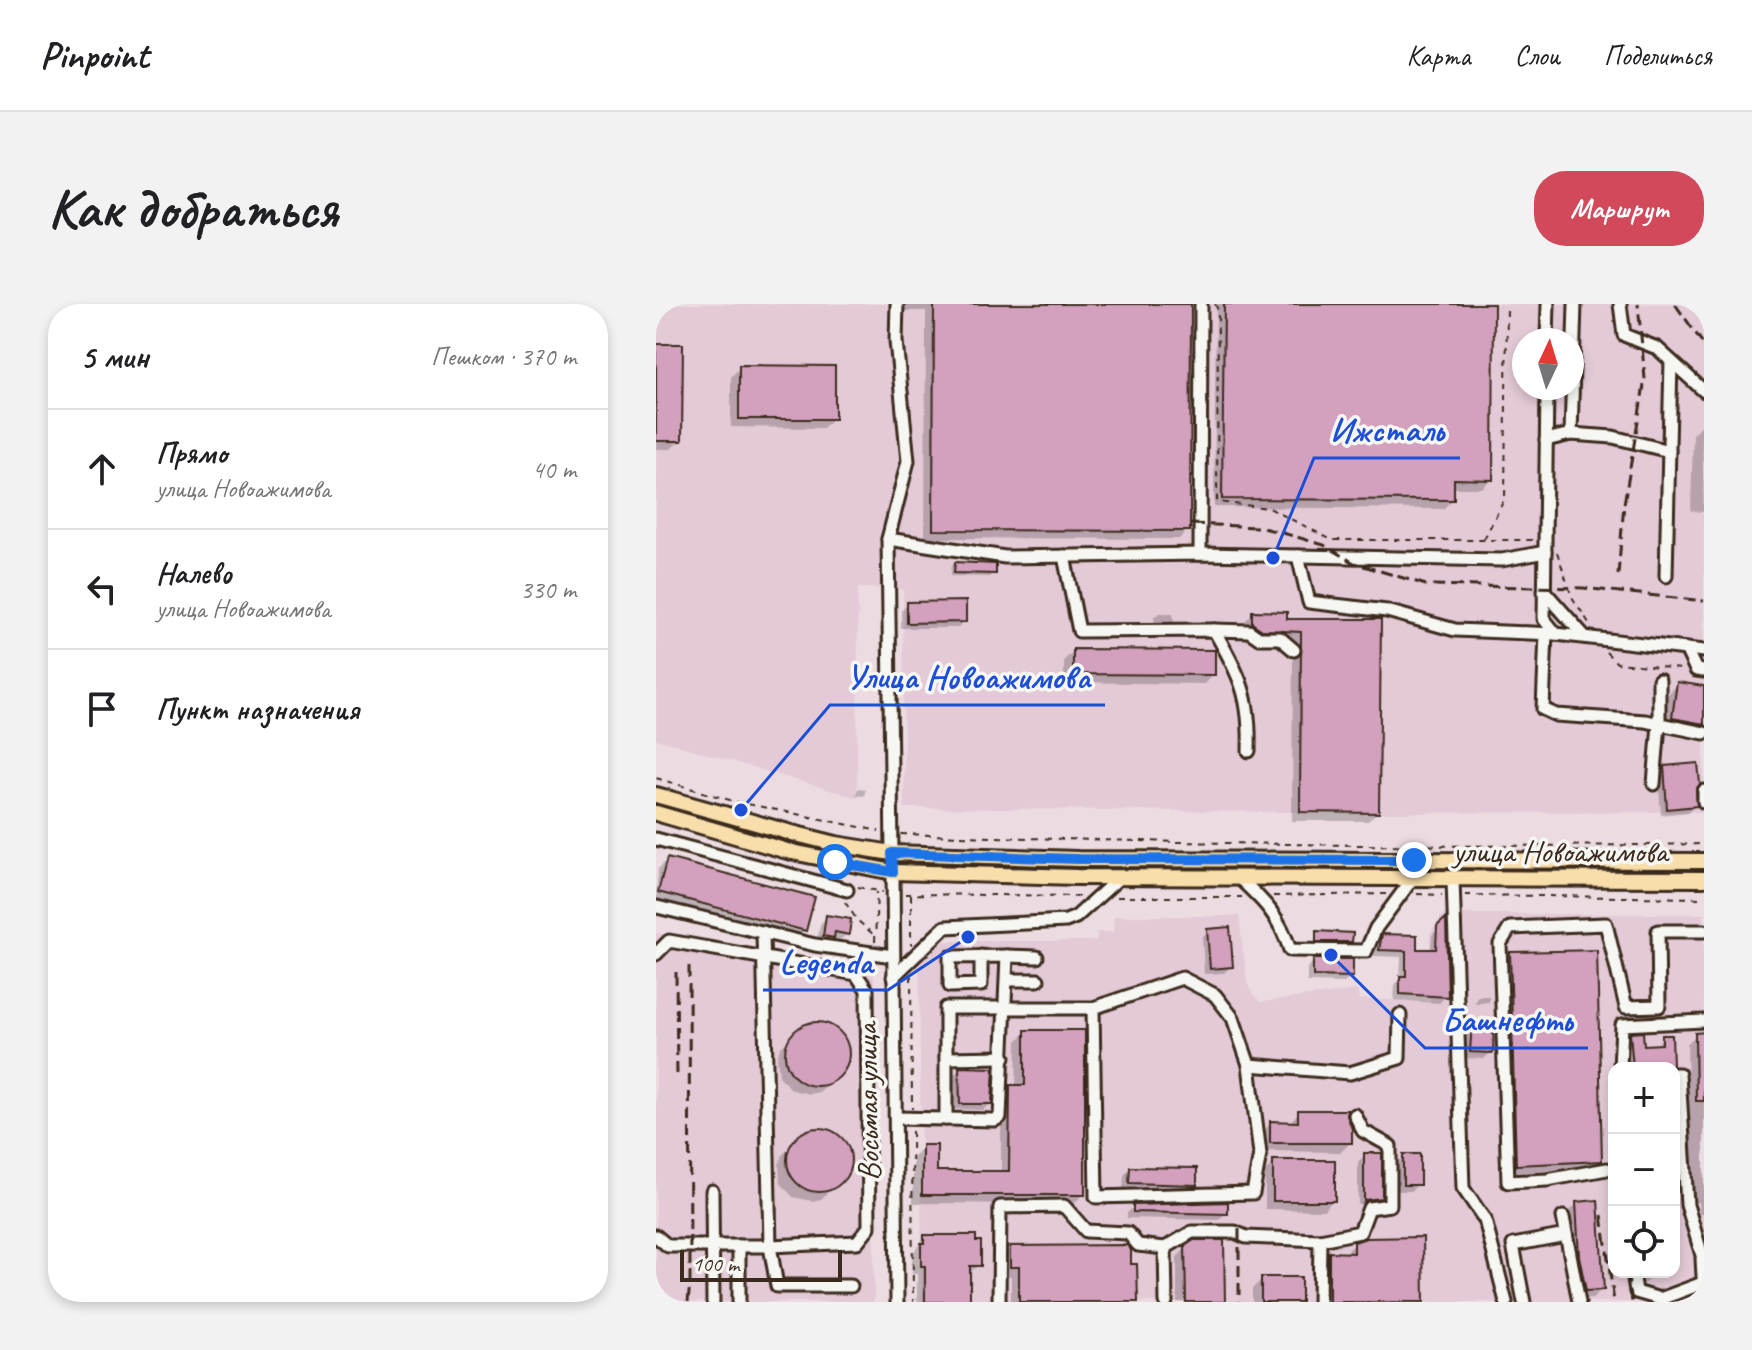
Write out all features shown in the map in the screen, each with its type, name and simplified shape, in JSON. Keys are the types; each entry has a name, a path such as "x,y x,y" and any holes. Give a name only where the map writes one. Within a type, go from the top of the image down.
{"main road":[{"name":"улица Новоажимова","path":"656,795 800,835 892,853 1092,859 1704,861"},
{"name":"улица Новоажимова","path":"656,813 799,854 893,872 1120,877 1704,879"},
{"name":"Восьмая улица","path":"892,853 893,872"}],"street":[{"path":"892,853 888,539 908,461 896,341 897,304"},
{"path":"1200,554 1201,304"},
{"path":"1548,304 1548,328"},
{"path":"1548,317 1558,304"},
{"path":"1571,434 1575,304"},
{"path":"1620,304 1624,335 1657,348 1704,391"},
{"path":"1666,576 1671,361"},
{"path":"1547,400 1544,619 1551,634 1543,709 1556,715 1659,724 1704,733"},
{"path":"1546,440 1571,434 1613,437 1669,451"},
{"path":"888,539 1005,557 1200,554 1502,560 1545,552"},
{"path":"1064,556 1079,631 1249,631 1259,638 1280,638 1294,650"},
{"path":"1298,556 1309,602 1387,611 1455,630 1551,634 1704,651"},
{"path":"1544,591 1585,637"},
{"path":"1214,630 1239,672 1246,695 1249,751"},
{"path":"1686,649 1696,670 1704,671"},
{"path":"1654,784 1659,680"},
{"path":"1704,791 1704,802"},
{"path":"656,839 847,890"},
{"name":"Восьмая улица","path":"893,872 897,1302"},
{"path":"893,977 945,927 1066,921 1076,917 1120,877"},
{"path":"1239,878 1283,926 1290,950 1366,951 1376,928 1413,878"},
{"path":"1453,879 1463,1188 1485,1220 1506,1302"},
{"path":"657,907 815,945 893,956"},
{"path":"1607,1169 1547,1180 1508,1182 1500,944 1510,928 1606,924 1626,1007 1659,1006 1658,931 1704,931"},
{"path":"763,932 770,1246 777,1286 851,1286"},
{"path":"656,954 669,941 856,974 867,990 869,1227 857,1242 770,1246 668,1246 656,1236"},
{"path":"981,956 1037,957"},
{"path":"896,1118 995,1120 1000,1117 1007,956"},
{"path":"946,1119 946,1008 1093,1008 1182,978 1215,995 1233,1018 1249,1065 1260,1154 1253,1193 1096,1197 1093,1008"},
{"path":"1007,980 1038,980"},
{"path":"1249,1065 1350,1073 1399,1058 1400,1015"},
{"path":"1620,1062 1622,1025 1704,1021"},
{"path":"946,1058 1004,1057"},
{"path":"999,1302 1000,1207 1064,1206 1086,1231 1128,1233 1138,1245 1165,1248 1192,1232 1235,1232 1246,1237 1320,1240 1360,1232 1369,1208 1390,1205 1390,1146 1363,1131 1355,1115"},
{"path":"1680,1168 1687,1205 1700,1227 1704,1293"},
{"path":"712,1191 713,1302"},
{"path":"1563,1217 1579,1302"},
{"path":"1524,1302 1513,1245 1566,1235"},
{"path":"1319,1302 1320,1240"},
{"path":"739,1246 739,1302"},
{"path":"1165,1248 1166,1302"},
{"path":"1634,1278 1636,1292 1660,1299 1703,1283"}],"path":[{"path":"1215,304 1218,310 1217,502"},
{"path":"1483,540 1505,498 1507,304"},
{"path":"656,778 733,801 892,833 1151,843 1704,844"},
{"path":"834,887 857,920 875,936"},
{"path":"875,953 877,891"},
{"path":"911,894 913,1302"}],"shaded area":[{"path":"656,304 1704,304 1704,812 1379,813 904,808 903,589 858,588 857,798 656,739"},
{"path":"1443,914 1704,914 1704,1302 922,1302 919,956 935,941 1096,941 1097,932 1113,932 1114,916 1239,916 1247,981 1253,995 1261,1002 1357,990 1359,999 1430,1001 1430,934"},
{"path":"656,933 874,966 874,1302 656,1302"}],"building":[{"path":"934,304 1191,304 1190,531 933,530"},
{"path":"1224,304 1494,304 1493,480 1454,479 1454,500 1222,499"},
{"path":"656,344 683,344 682,441 656,441"},
{"path":"739,365 835,366 835,419 739,419"},
{"path":"955,562 996,564 996,574 954,573"},
{"path":"966,601 966,622 907,623 907,602"},
{"path":"1252,611 1287,612 1287,619 1381,619 1379,813 1300,812 1301,632 1262,630 1252,623"},
{"path":"1073,649 1215,650 1215,675 1073,674"},
{"path":"1677,682 1704,686 1704,724 1672,718"},
{"path":"1698,763 1700,784 1696,790 1697,806 1667,809 1664,766"},
{"path":"667,858 815,897 806,931 658,892"},
{"path":"826,915 851,919 849,935 835,932 834,938 823,936"},
{"path":"1446,918 1448,997 1400,994 1400,976 1406,976 1406,951 1379,950 1382,934 1417,935 1417,949 1436,949 1437,926"},
{"path":"1230,927 1233,967 1210,969 1207,929"},
{"path":"1316,931 1353,933 1352,942 1316,942"},
{"path":"1597,950 1602,1161 1516,1165 1510,952"},
{"path":"1313,959 1353,959 1353,977 1313,976"},
{"path":"811,1022 823,1022 840,1031 847,1042 847,1066 840,1077 823,1086 811,1086 799,1081 790,1072 785,1060 785,1048 790,1036 799,1027"},
{"path":"1472,1022 1494,1023 1493,1053 1470,1052"},
{"path":"1025,1030 1085,1030 1085,1195 922,1195 922,1145 937,1145 937,1171 1009,1171 1010,1085 1025,1085"},
{"path":"1643,1032 1644,1045 1662,1044 1662,1035 1672,1035 1673,1062 1632,1062 1630,1033"},
{"path":"1704,1032 1704,1101 1696,1101 1695,1033"},
{"path":"959,1067 994,1068 992,1104 960,1104"},
{"path":"1298,1110 1348,1110 1352,1143 1270,1143 1270,1121 1298,1122"},
{"path":"813,1128 825,1128 842,1137 849,1148 849,1172 842,1183 825,1192 813,1192 801,1187 792,1178 787,1166 787,1154 792,1142 801,1133"},
{"path":"1364,1153 1382,1153 1382,1198 1364,1200"},
{"path":"1403,1154 1420,1154 1420,1185 1403,1185"},
{"path":"1273,1160 1335,1160 1335,1201 1273,1201"},
{"path":"1130,1167 1197,1168 1197,1185 1129,1183"},
{"path":"1598,1200 1604,1290 1586,1291 1579,1256 1576,1202"},
{"path":"1228,1202 1228,1214 1133,1212 1133,1205"},
{"path":"924,1235 976,1235 976,1241 981,1241 981,1266 970,1266 970,1302 925,1302 925,1266 921,1266"},
{"path":"1423,1237 1424,1302 1329,1302 1329,1252 1354,1253 1354,1242 1366,1238"},
{"path":"1194,1240 1224,1240 1225,1302 1186,1302 1185,1246"},
{"path":"1127,1245 1131,1250 1131,1264 1137,1264 1138,1302 1019,1302 1019,1267 1010,1267 1010,1246"},
{"path":"1261,1277 1301,1277 1301,1302 1261,1302"}],"railway":[{"path":"1618,575 1624,504 1645,379 1638,304"},
{"path":"1675,304 1704,345"},
{"path":"1191,524 1259,527 1283,533 1324,545 1354,563 1426,585 1583,588 1704,601"},
{"path":"688,1302 689,964"},
{"path":"676,972 677,1078"},
{"path":"1602,1215 1614,1302"},
{"path":"1239,1229 1239,1302"},
{"path":"1628,1278 1632,1302"}],"place":[{"name":"Ижсталь","path":"1273,558"},
{"name":"Улица Новоажимова","path":"741,810"},
{"name":"Legenda","path":"968,937"},
{"name":"Башнефть","path":"1331,955"}],"route":[{"path":"835,862 893,872 892,853 1078,859 1414,860"}]}
